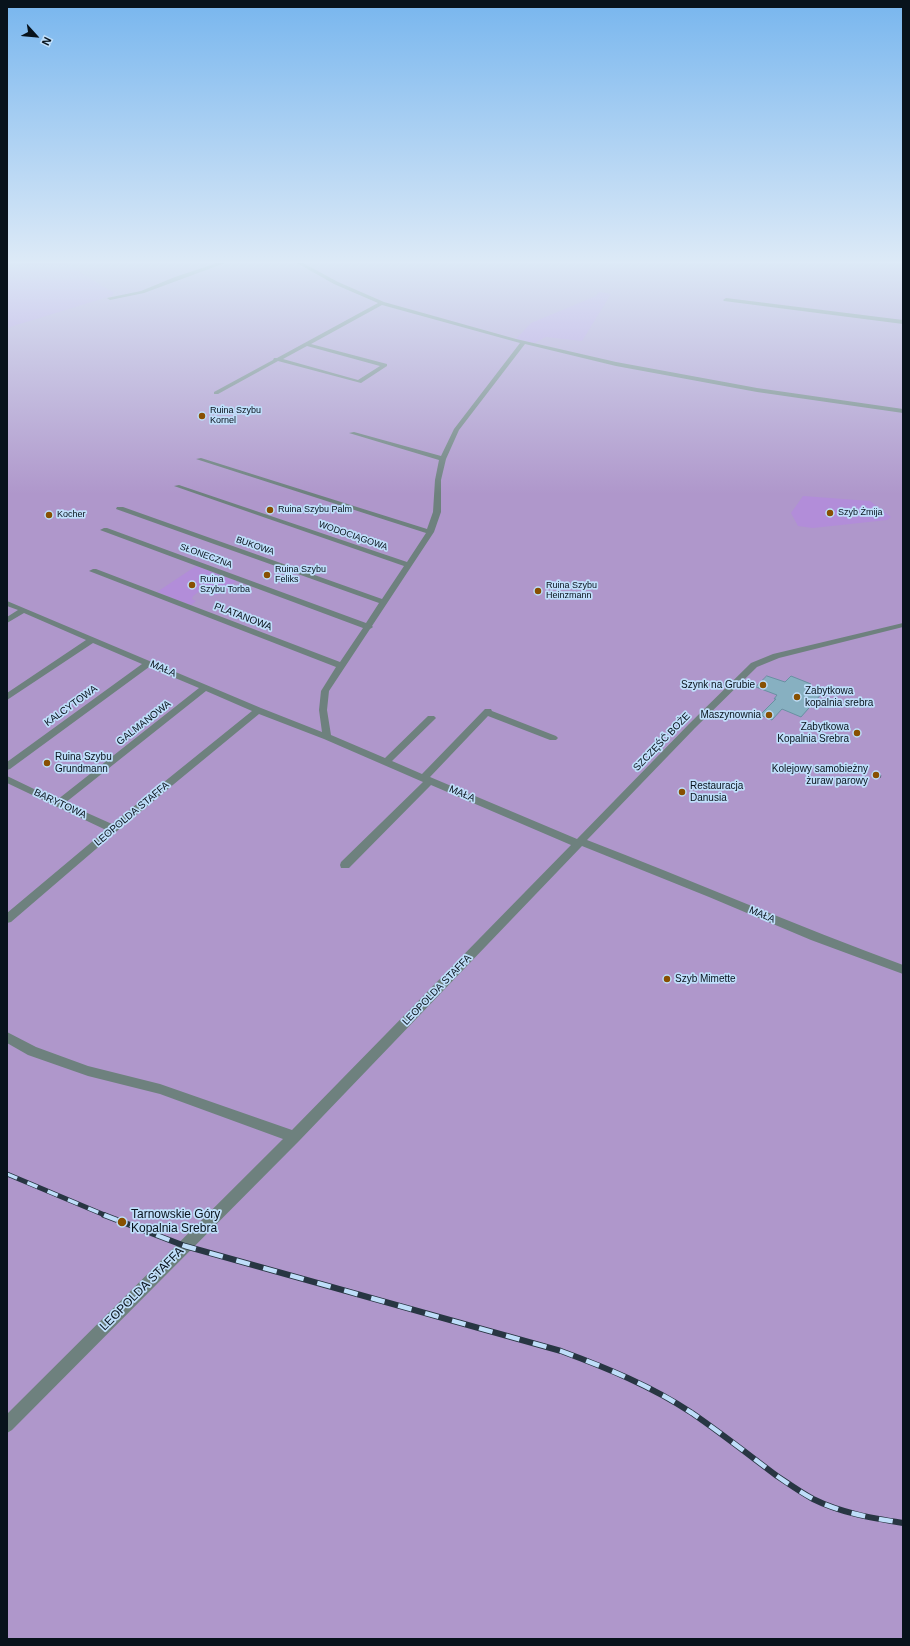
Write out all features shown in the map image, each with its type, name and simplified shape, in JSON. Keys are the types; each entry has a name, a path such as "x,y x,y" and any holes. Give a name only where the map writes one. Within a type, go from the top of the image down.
{"street":[{"path":"216,393 313,340"},
{"path":"516,340 616,364 757,390 903,410"},
{"path":"327,737 323,701 325,691 369,627 430,532 437,512 438,480 444,459 456,429 524,342"},
{"path":"276,360 359,382 385,365 305,344"},
{"path":"352,433 444,459"},
{"path":"199,459 430,532"},
{"name":"WODOCIĄGOWA","path":"177,486 409,565"},
{"name":"BUKOWA","path":"120,509 384,602"},
{"name":"SŁONECZNA","path":"104,530 369,627"},
{"name":"PLATANOWA","path":"94,571 341,666"},
{"name":"MAŁA","path":"7,603 205,688 327,737 573,842 579,842 681,881 843,948 903,970"},
{"path":"7,621 24,610"},
{"name":"SZCZĘŚĆ BOŻE","path":"579,842 692,726 754,666 776,656 903,625"},
{"path":"7,697 93,639"},
{"name":"KALCYTOWA","path":"7,767 149,663"},
{"name":"GALMANOWA","path":"58,804 205,688"},
{"name":"LEOPOLDA STAFFA","path":"7,919 113,829 258,710"},
{"path":"344,865 427,780 487,712 553,738"},
{"path":"386,762 431,718"},
{"name":"BARYTOWA","path":"7,779 113,829"},
{"name":"LEOPOLDA STAFFA","path":"7,1425 294,1137 579,842"},
{"path":"7,1037 32,1051 88,1071 160,1089 294,1137"}],"shaded area":[{"path":"7,340 903,340 903,1639 7,1639"},
{"path":"520,340 540,340 534,343"},
{"path":"803,496 870,501 891,517 887,520 813,528 798,526 791,513"},
{"path":"196,566 237,581 217,595 211,594 206,590 201,590 193,596 192,599 196,601 191,605 157,592"}],"building":[{"name":"Zabytkowa kopalnia srebra","path":"767,676 785,682 791,676 811,684 809,686 823,692 801,717 782,709 772,720 760,715 776,699 774,699 777,695 756,687"}],"railway":[{"path":"874,774 879,776"},
{"path":"7,1174 107,1216"},
{"path":"104,1215 185,1246 578,1357 628,1378 676,1403 714,1428 777,1476 813,1499 835,1508 868,1517 903,1523"}],"place":[{"name":"Ruina Szybu Kornel","path":"202,416"},
{"name":"Ruina Szybu Palm","path":"270,510"},
{"name":"Szyb Żmija","path":"830,513"},
{"name":"Kocher","path":"49,515"},
{"name":"Ruina Szybu Feliks","path":"267,575"},
{"name":"Ruina Szybu Torba","path":"192,585"},
{"name":"Ruina Szybu Heinzmann","path":"538,591"},
{"name":"Szynk na Grubie","path":"763,685"},
{"name":"Zabytkowa kopalnia srebra","path":"797,697"},
{"name":"Maszynownia","path":"769,715"},
{"name":"Zabytkowa Kopalnia Srebra","path":"857,733"},
{"name":"Ruina Szybu Grundmann","path":"47,763"},
{"name":"Kolejowy samobieżny żuraw parowy","path":"876,775"},
{"name":"Restauracja Danusia","path":"682,792"},
{"name":"Szyb Mimette","path":"667,979"},
{"name":"Tarnowskie Góry Kopalnia Srebra","path":"122,1222"}]}
